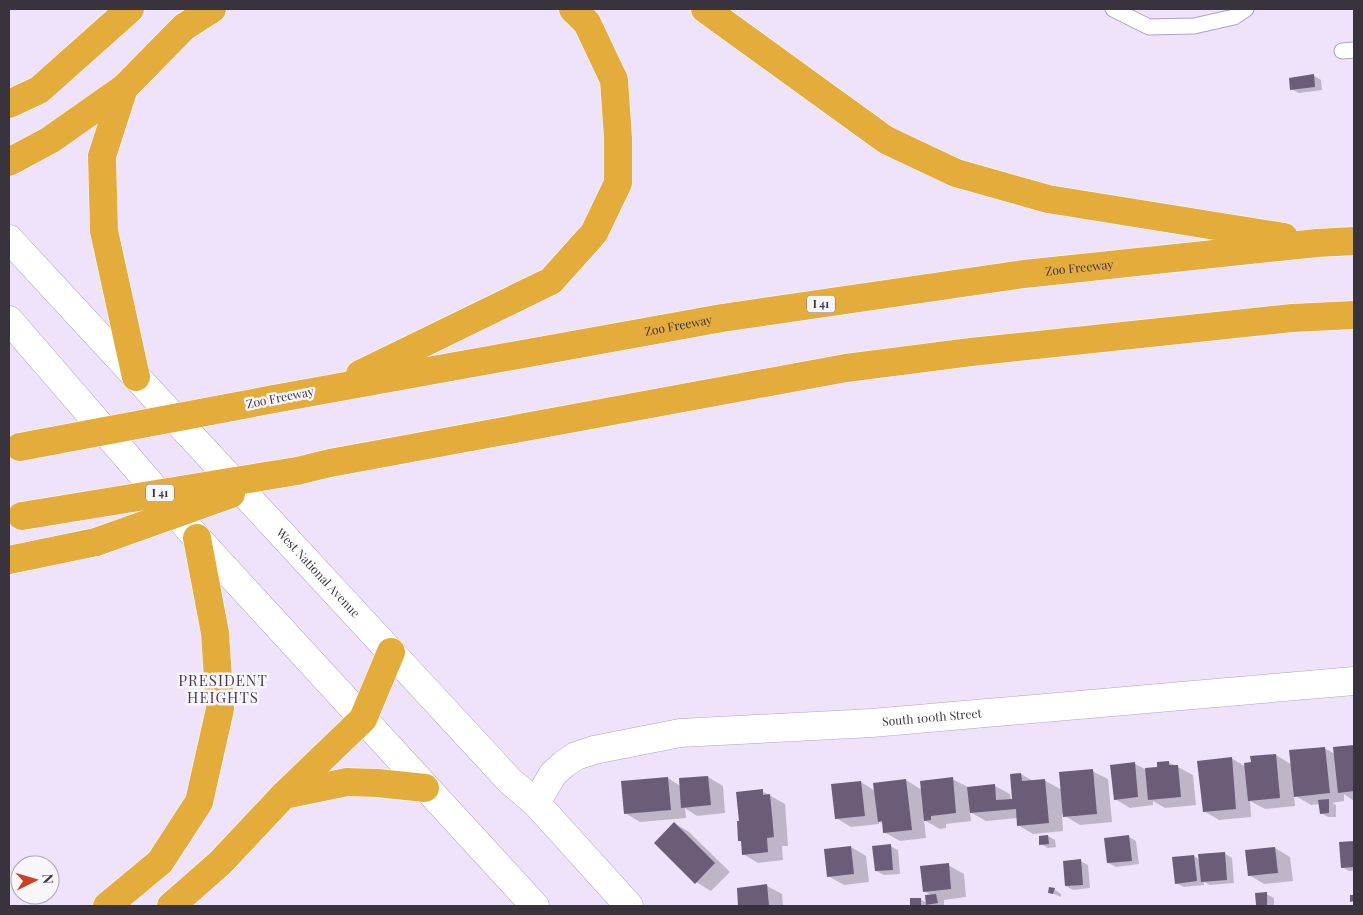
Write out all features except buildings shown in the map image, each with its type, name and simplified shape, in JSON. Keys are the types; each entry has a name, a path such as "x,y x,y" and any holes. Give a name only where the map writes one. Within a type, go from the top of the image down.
{"highway":[{"path":"9,104 38,90 130,9"},
{"path":"9,162 50,140 124,88 184,27 212,9"},
{"path":"328,390 551,281 594,233 618,183 618,138 614,80 587,24 572,9"},
{"path":"705,9 886,140 956,173 1048,198 1317,243"},
{"path":"124,88 102,156 104,231 136,377"},
{"name":"Zoo Freeway","path":"14,448 722,318 1024,274 1317,243 1354,241"},
{"name":"I 41","path":"16,517 297,471 330,463 846,368 971,352 1292,318 1354,315"},
{"path":"9,560 96,542 297,471"},
{"path":"107,906 160,862 199,802 220,709 215,632 197,538"},
{"path":"171,906 220,863 284,795 363,719 391,652"},
{"path":"284,795 347,782 425,788"}],"main road":[{"name":"West National Avenue","path":"9,240 510,781 536,803 629,906"},
{"path":"9,320 197,538 535,906"},
{"name":"South 100th Street","path":"536,803 553,774 576,756 594,750 680,733 872,723 1354,681"}],"lane":[{"path":"1113,9 1148,27 1194,26 1234,17 1246,9"}],"district":[{"name":"PRESIDENT HEIGHTS","path":"223,690"}]}
